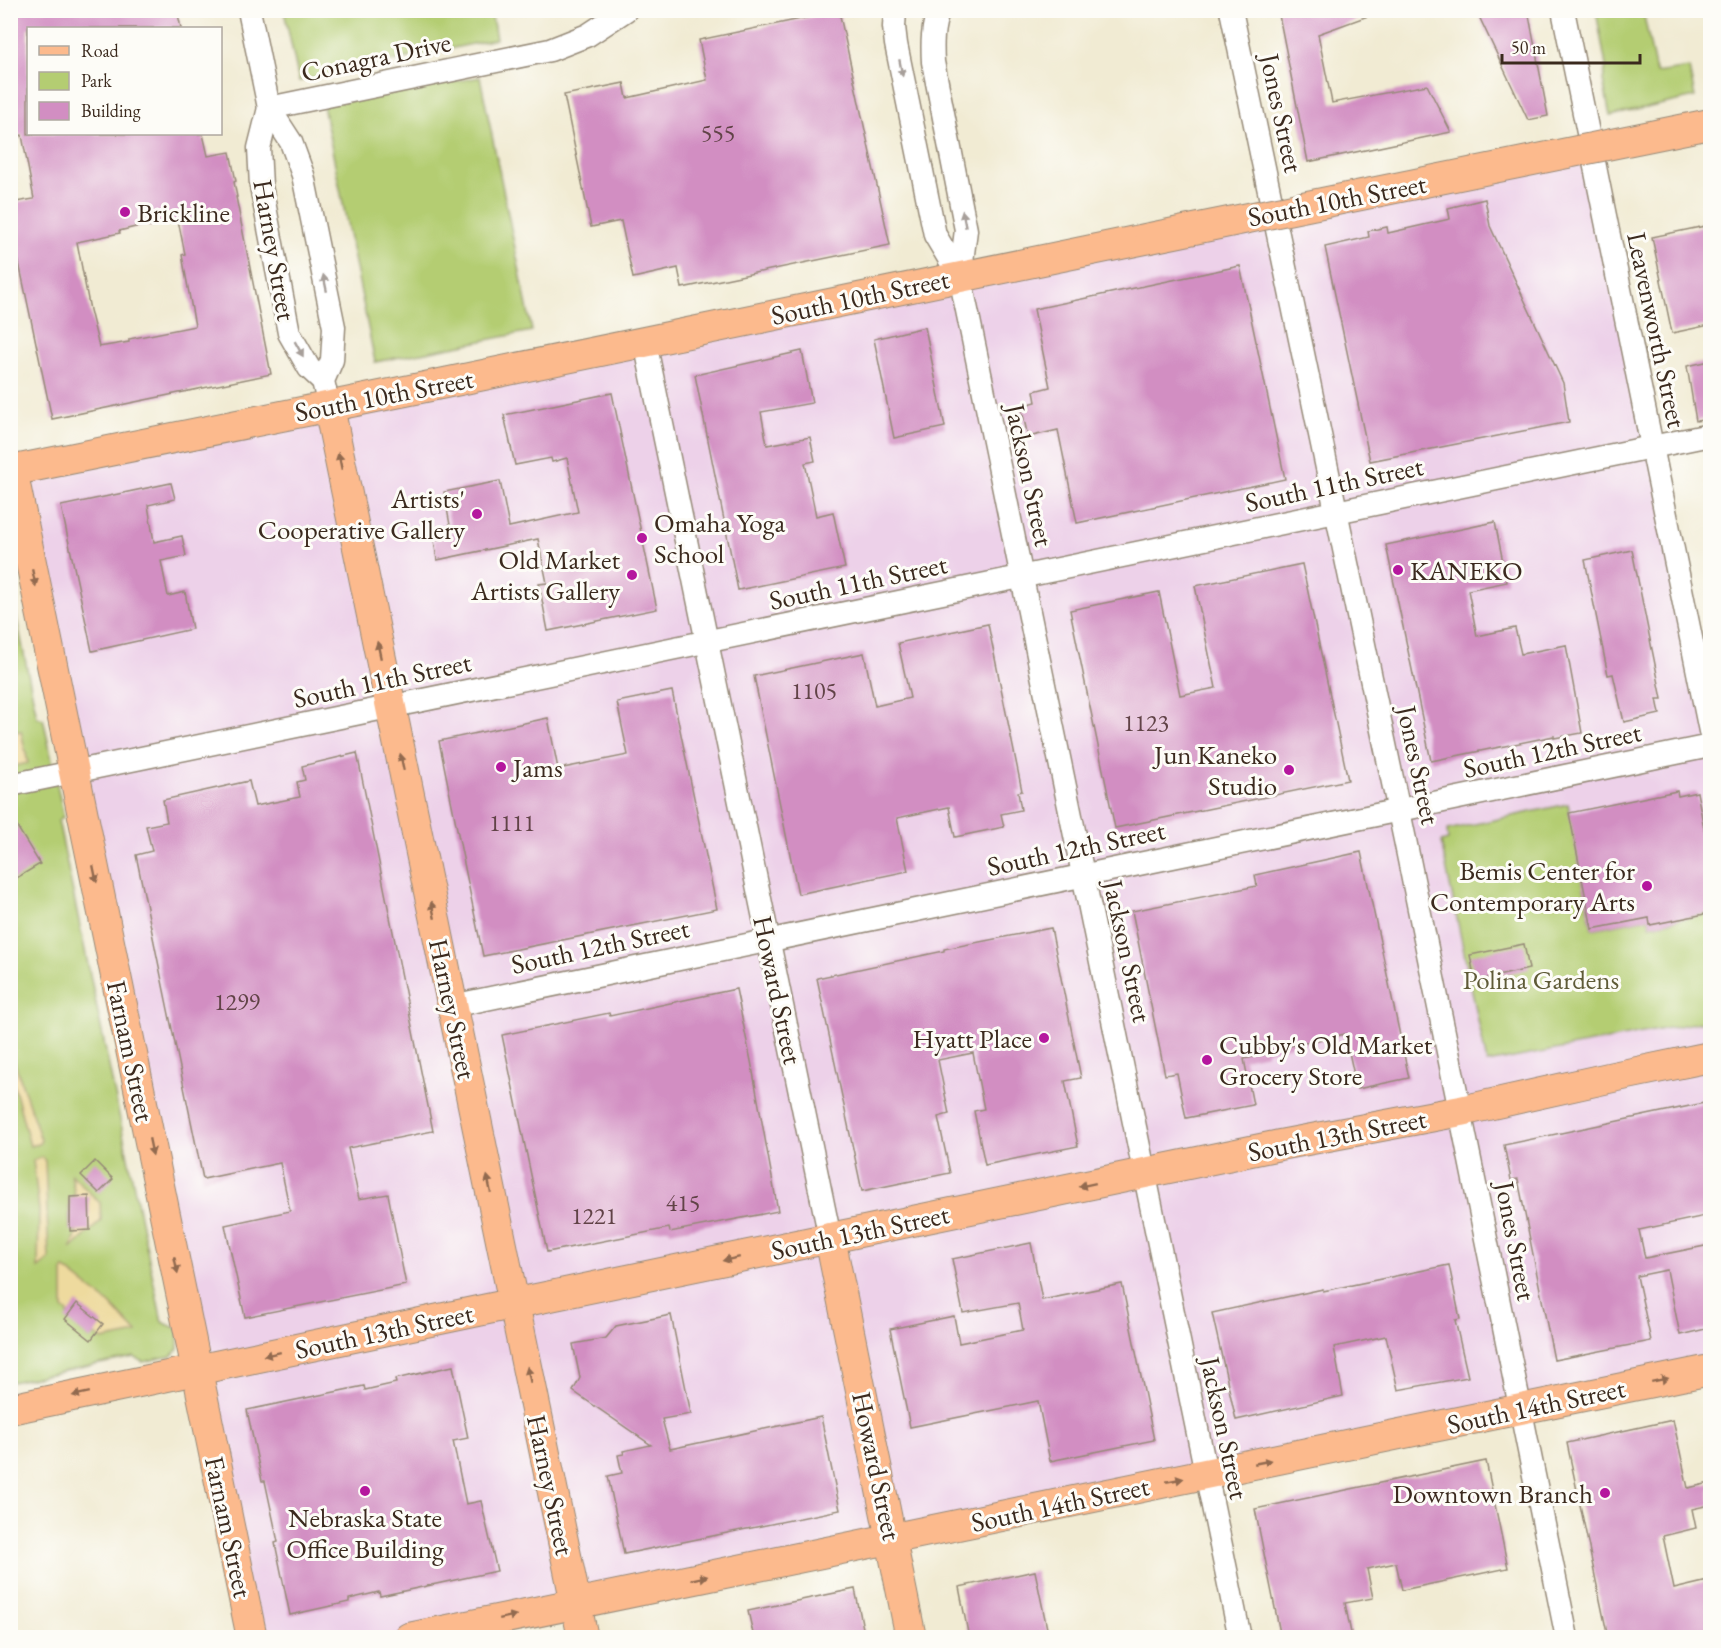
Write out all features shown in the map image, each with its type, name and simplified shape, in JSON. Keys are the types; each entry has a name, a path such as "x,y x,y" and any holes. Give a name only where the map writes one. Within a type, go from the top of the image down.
{"main road":[{"name":"South 10th Street","path":"11,468 326,394 645,342 1710,124"},
{"name":"Harney Street","path":"326,394 583,1638"},
{"name":"Farnam Street","path":"11,468 252,1638"},
{"name":"South 13th Street","path":"10,1409 1291,1143 1461,1111 1710,1057"},
{"name":"Howard Street","path":"830,1238 911,1638"},
{"name":"South 14th Street","path":"409,1638 1710,1370"}],"street":[{"name":"Harney Street","path":"249,10 269,108 291,142 303,175 334,327 332,360 326,394"},
{"name":"Conagra Drive","path":"269,108 550,50 588,35 626,10"},
{"name":"Jackson Street","path":"895,10 894,27 897,44 935,235 960,277"},
{"name":"Jackson Street","path":"939,10 933,30 932,53 966,230 960,277 1240,1638"},
{"name":"Jones Street","path":"1231,10 1461,1111 1567,1638"},
{"name":"Leavenworth Street","path":"1563,10 1710,732"},
{"name":"Harney Street","path":"269,108 260,148 261,186 289,333 326,394"},
{"name":"Howard Street","path":"645,342 830,1238"},
{"name":"South 11th Street","path":"10,785 1710,435"},
{"name":"South 12th Street","path":"452,1006 1710,746"}],"shaded area":[{"path":"1592,152 1710,731 1710,1370 409,1637 252,1637 12,470"}],"green space":[{"path":"284,11 491,11 496,39 299,81"},
{"path":"1596,11 1643,11 1656,73 1689,68 1695,97 1610,116 1603,80 1606,66"},
{"path":"480,77 532,331 375,362 323,105"},
{"path":"10,586 37,717 43,719 44,722 63,814 63,817 58,820 162,1322 178,1329 178,1350 171,1356 143,1362 134,1357 11,1382"},
{"name":"Polina Gardens","path":"1568,804 1592,929 1649,918 1650,925 1710,913 1710,1020 1487,1063 1441,842 1448,840 1447,830"}],"sand":[{"path":"21,731 28,763 11,767 11,733"},
{"path":"11,1052 41,1140 39,1144 30,1146 11,1079"},
{"path":"42,1157 45,1161 49,1260 38,1268 39,1210 33,1160"},
{"path":"71,1174 100,1203 101,1221 71,1249 77,1233 70,1229 69,1199 75,1195"},
{"path":"63,1269 110,1304 137,1333 102,1340 97,1335 89,1338 68,1320 68,1313 63,1309"}],"building":[{"name":"Brickline","path":"10,10 177,10 181,27 27,27 27,135 203,135 208,156 230,152 236,181 234,182 236,197 271,374 52,419 10,220 10,203 34,199 22,135 10,137","holes":["178,220 185,254 182,255 195,326 99,347 77,242 120,233 119,231 148,224 149,227"]},
{"path":"1278,10 1379,10 1379,12 1318,34 1332,103 1427,85 1451,132 1308,162"},
{"path":"1476,10 1528,10 1548,116 1528,120"},
{"path":"839,11 890,245 682,288 678,268 633,278 621,221 591,227 564,95 624,83 627,98 707,80 699,40"},
{"path":"1485,199 1490,226 1563,383 1569,422 1370,461 1325,247 1369,237 1368,231 1387,227 1388,233 1450,219 1448,208"},
{"path":"1710,225 1710,325 1672,333 1652,237"},
{"path":"1240,266 1285,479 1077,523 1058,430 1028,437 1021,406 1036,402 1034,391 1050,387 1034,309"},
{"path":"925,327 945,427 894,438 874,339"},
{"path":"802,351 812,403 761,412 767,445 810,437 815,461 805,463 816,516 833,512 845,568 738,590 695,375"},
{"path":"1710,361 1710,419 1696,421 1687,366"},
{"path":"612,393 657,609 548,631 539,584 547,583 538,539 437,560 434,540 452,536 444,492 500,481 509,527 578,512 567,458 552,462 551,458 515,465 504,415"},
{"path":"171,483 175,499 148,505 154,542 182,536 186,556 161,561 168,596 185,592 192,629 92,651 61,506"},
{"path":"1495,522 1507,582 1468,590 1477,636 1515,628 1521,654 1566,645 1582,733 1554,738 1554,736 1431,761 1386,545"},
{"path":"1632,550 1662,699 1657,699 1660,714 1624,722 1613,674 1608,675 1585,560"},
{"path":"1302,564 1348,780 1115,828 1070,610 1159,592 1180,695 1216,688 1195,586"},
{"path":"988,624 1022,791 1018,792 1021,810 1001,814 1004,827 955,837 949,807 897,818 908,871 798,894 754,676 864,653 875,706 910,698 898,643"},
{"path":"672,691 717,909 483,956 439,741 548,718 558,769 628,755 617,702"},
{"path":"357,753 433,1131 348,1148 359,1199 388,1194 406,1285 245,1317 225,1225 290,1211 280,1163 203,1179 136,855 152,851 146,826 167,822 163,800 249,781 255,806 300,797 297,782 305,780 302,766"},
{"name":"Bemis Center for Contemporary Arts","path":"1677,791 1678,796 1697,792 1710,859 1710,913 1650,925 1649,918 1592,929 1569,813"},
{"path":"10,815 40,864 10,882"},
{"path":"1361,852 1409,1078 1357,1089 1345,1034 1267,1051 1267,1054 1244,1059 1253,1105 1186,1118 1177,1073 1165,1075 1132,911 1257,886 1255,875"},
{"path":"1051,928 1081,1078 1065,1081 1078,1146 985,1165 974,1111 984,1109 973,1053 938,1060 949,1114 938,1117 950,1173 862,1191 817,978 944,951 944,949"},
{"path":"1524,944 1529,969 1475,981 1470,955"},
{"path":"736,989 778,1211 670,1232 669,1228 547,1252 502,1035 609,1013 610,1016"},
{"path":"1709,1102 1710,1215 1639,1230 1645,1258 1710,1245 1710,1328 1680,1335 1667,1270 1637,1276 1651,1341 1554,1360 1518,1179 1511,1180 1504,1145"},
{"path":"95,1161 113,1179 99,1193 81,1175"},
{"path":"89,1196 90,1230 70,1231 70,1197"},
{"path":"1031,1243 1042,1300 1122,1284 1154,1440 1050,1461 1038,1401 910,1427 890,1329 954,1316 959,1343 1023,1330 1018,1303 963,1313 952,1259"},
{"path":"1449,1265 1460,1319 1455,1320 1468,1377 1398,1390 1386,1336 1334,1347 1343,1396 1236,1420 1212,1313"},
{"path":"77,1303 103,1324 91,1340 65,1319"},
{"path":"671,1315 691,1414 662,1419 670,1449 821,1417 840,1510 624,1554 608,1476 622,1473 618,1455 624,1454 623,1451 651,1445 573,1391 580,1378 573,1344 606,1338 616,1326"},
{"name":"Nebraska State Office Building","path":"453,1366 468,1438 453,1441 466,1504 481,1501 497,1571 380,1596 379,1592 349,1599 349,1602 290,1615 275,1543 278,1542 247,1410 364,1386 365,1390 396,1383 395,1379"},
{"path":"1673,1420 1688,1488 1710,1483 1710,1505 1692,1509 1696,1528 1663,1536 1674,1589 1708,1581 1710,1638 1608,1638 1567,1443"},
{"path":"1486,1461 1508,1568 1402,1590 1396,1563 1367,1569 1373,1598 1345,1603 1352,1638 1281,1638 1255,1509"},
{"path":"1035,1571 1049,1638 969,1638 959,1587"},
{"path":"855,1589 865,1638 754,1638 748,1611"}],"place":[{"name":"Brickline","path":"125,212"},
{"name":"Artists' Cooperative Gallery","path":"477,514"},
{"name":"Omaha Yoga School","path":"642,538"},
{"name":"KANEKO","path":"1398,570"},
{"name":"Old Market Artists Gallery","path":"632,575"},
{"name":"Jams","path":"501,767"},
{"name":"Jun Kaneko Studio","path":"1289,770"},
{"name":"Bemis Center for Contemporary Arts","path":"1647,886"},
{"name":"Hyatt Place","path":"1044,1038"},
{"name":"Cubby's Old Market Grocery Store","path":"1207,1060"},
{"name":"Nebraska State Office Building","path":"365,1491"},
{"name":"Downtown Branch","path":"1605,1493"}]}
